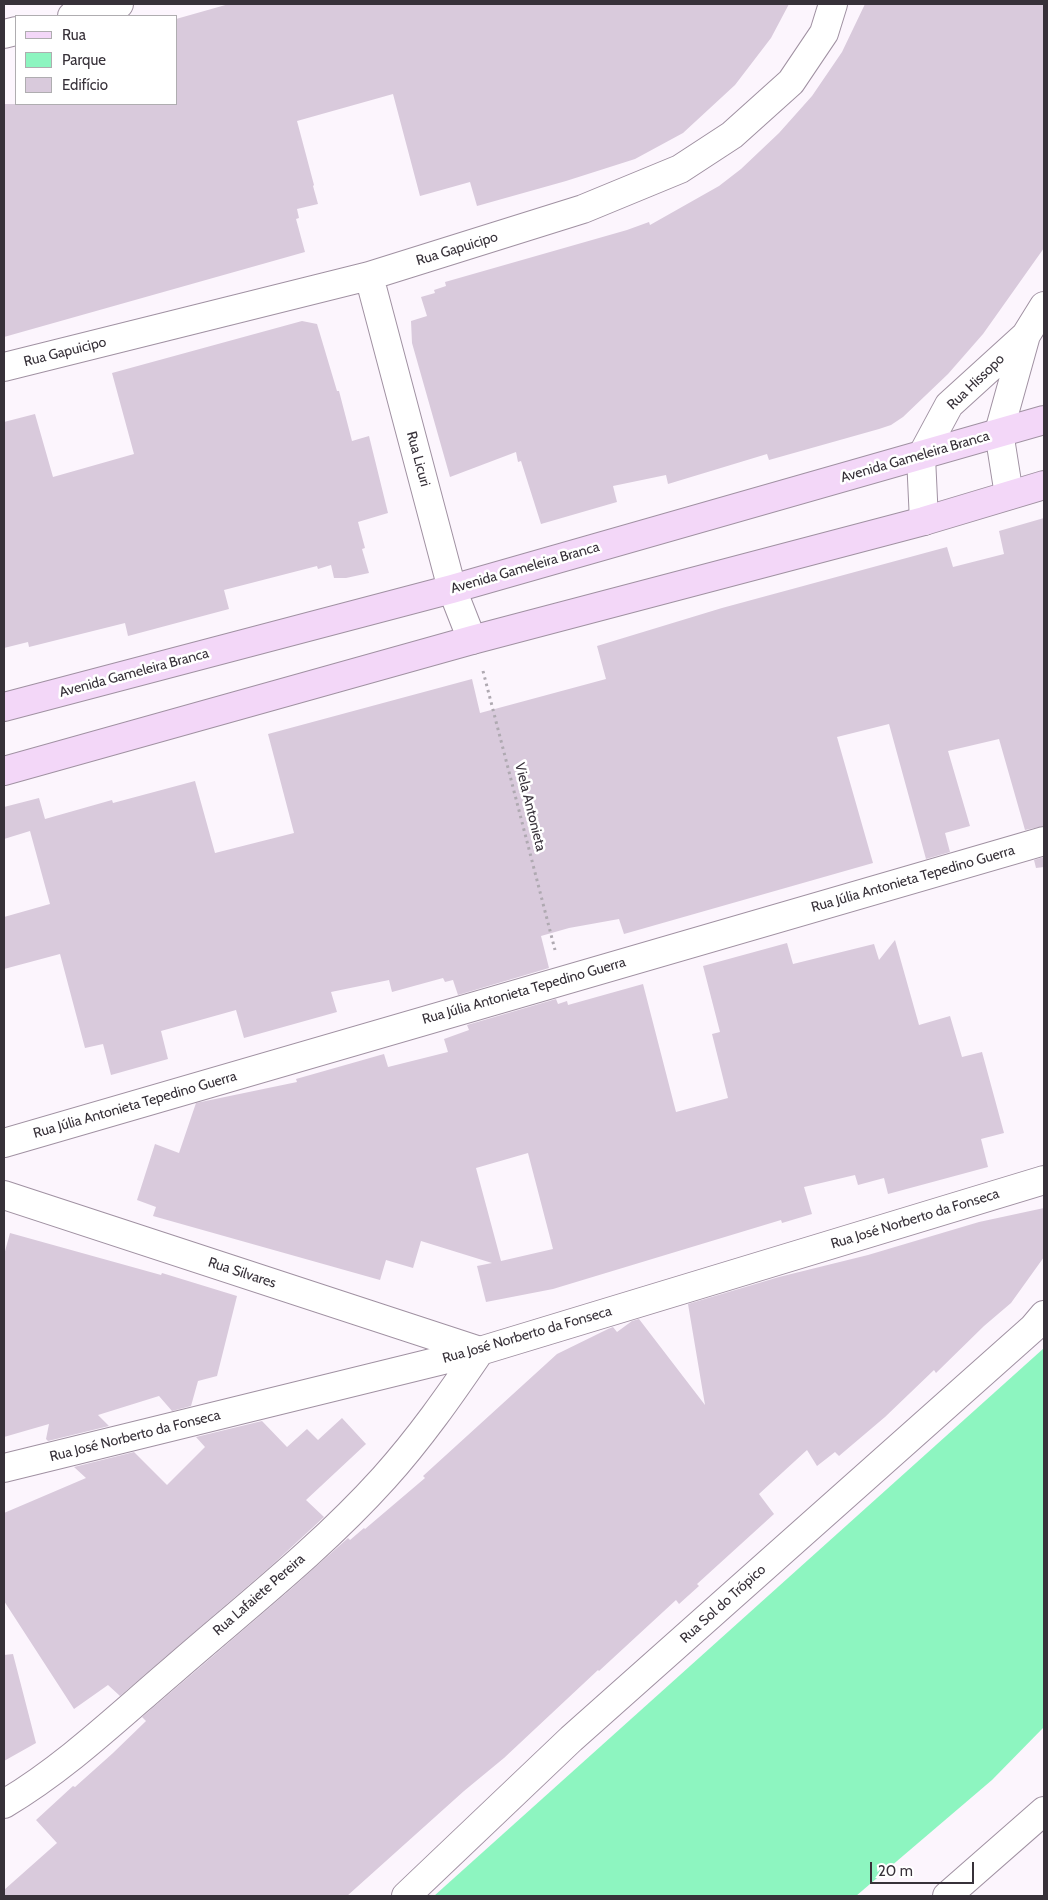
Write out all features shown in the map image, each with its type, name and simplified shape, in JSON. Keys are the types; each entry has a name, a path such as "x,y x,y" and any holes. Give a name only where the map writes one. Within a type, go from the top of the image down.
{"main road":[{"name":"Avenida Gameleira Branca","path":"4,707 452,589 1044,420"},
{"path":"4,771 472,640 924,521 1044,486"}],"street":[{"path":"76,15 119,4"},
{"name":"Rua Gapuicipo","path":"4,368 369,276 583,209 680,169 732,135 791,82 824,33 833,4"},
{"name":"Rua Licuri","path":"369,276 452,589 472,640"},
{"name":"Rua Hissopo","path":"921,456 950,404 1026,335 1044,306"},
{"name":"Rua Hissopo","path":"1009,495 1000,432 1026,335"},
{"path":"921,456 924,521"},
{"name":"Rua Júlia Antonieta Tepedino Guerra","path":"4,1143 1044,841"},
{"name":"Rua José Norberto da Fonseca","path":"4,1468 480,1351 1044,1180"},
{"name":"Rua Silvares","path":"4,1195 480,1351"},
{"name":"Rua Sol do Trópico","path":"406,1896 571,1739 1026,1335 1044,1315"},
{"name":"Rua Lafaiete Pereira","path":"4,1804 26,1791 115,1720 325,1539 384,1478 434,1419 480,1351"},
{"path":"947,1896 1044,1811"}],"path":[{"name":"Viela Antonieta","path":"472,640 483,672 561,980"}],"green space":[{"path":"1044,1348 1044,1727 992,1780 856,1896 434,1896"}],"building":[{"path":"229,4 789,4 771,38 735,85 683,133 635,159 477,206 470,182 420,196 393,94 297,121 318,204 297,209 299,218 296,219 305,252 4,337 4,104 178,105 178,18"},
{"path":"865,4 1044,4 1044,248 983,334 948,374 903,417 891,425 769,460 767,454 668,484 666,475 613,486 617,502 541,524 521,461 518,462 516,452 450,477 412,343 411,321 427,316 421,297 435,293 434,290 446,286 445,282 649,222 650,225 719,186 741,169 779,133 812,96 842,52"},
{"path":"302,321 317,324 337,391 339,391 352,441 369,436 388,513 358,522 365,548 362,549 369,573 346,578 334,578 331,565 318,569 317,566 224,590 229,609 128,636 125,623 29,647 28,642 4,648 4,422 35,414 53,477 134,454 112,373"},
{"path":"1044,518 1044,826 1025,830 999,739 948,751 970,826 945,833 950,852 926,859 889,724 837,737 873,863 624,934 619,919 569,928 541,936 549,968 458,995 453,980 445,982 443,978 392,992 389,980 331,992 337,1012 244,1038 236,1010 161,1031 168,1059 111,1075 103,1044 85,1048 60,954 4,969 4,917 50,904 30,831 4,839 4,807 39,798 45,819 112,800 113,803 195,781 215,853 294,833 268,734 472,679 480,713 606,679 597,646 722,608 947,547 953,567 1004,554 999,531"},
{"path":"1044,857 1044,867 1036,868 1034,860"},
{"path":"895,940 919,1025 950,1016 962,1057 982,1052 1004,1133 981,1139 988,1167 888,1194 884,1178 858,1185 855,1175 804,1187 812,1214 782,1223 781,1220 553,1289 486,1302 477,1266 492,1263 421,1241 413,1268 386,1260 380,1280 153,1216 156,1207 137,1200 155,1144 179,1153 196,1103 297,1082 296,1079 384,1054 388,1067 448,1052 444,1039 469,1030 467,1025 556,999 558,1004 567,1001 568,1005 643,984 676,1112 728,1098 712,1034 720,1032 703,966 787,943 793,964 874,944 879,960","holes":["528,1153 553,1249 501,1261 476,1168"]},
{"path":"1044,1208 1044,1257 1011,1303 984,1326 936,1373 934,1370 885,1417 839,1456 835,1452 817,1466 807,1450 759,1494 774,1514 697,1584 699,1586 679,1604 676,1600 504,1758 464,1791 347,1896 4,1896 4,1890 57,1843 36,1820 113,1753 146,1721 142,1717 348,1538 350,1540 365,1529 425,1478 423,1476 557,1354 613,1327 617,1332 632,1321 639,1319 705,1405 688,1304 779,1277 868,1255 979,1222"},
{"path":"10,1233 161,1275 162,1273 237,1296 217,1376 198,1381 191,1406 172,1411 159,1396 98,1415 109,1426 48,1441 46,1439 49,1424 4,1437 4,1255"},
{"path":"342,1418 366,1444 306,1500 324,1517 271,1566 120,1696 108,1685 74,1709 4,1601 4,1513 86,1478 74,1467 134,1452 167,1485 205,1447 196,1437 262,1421 287,1447 307,1429 318,1440"},
{"path":"13,1654 36,1743 4,1761 4,1655"}]}
